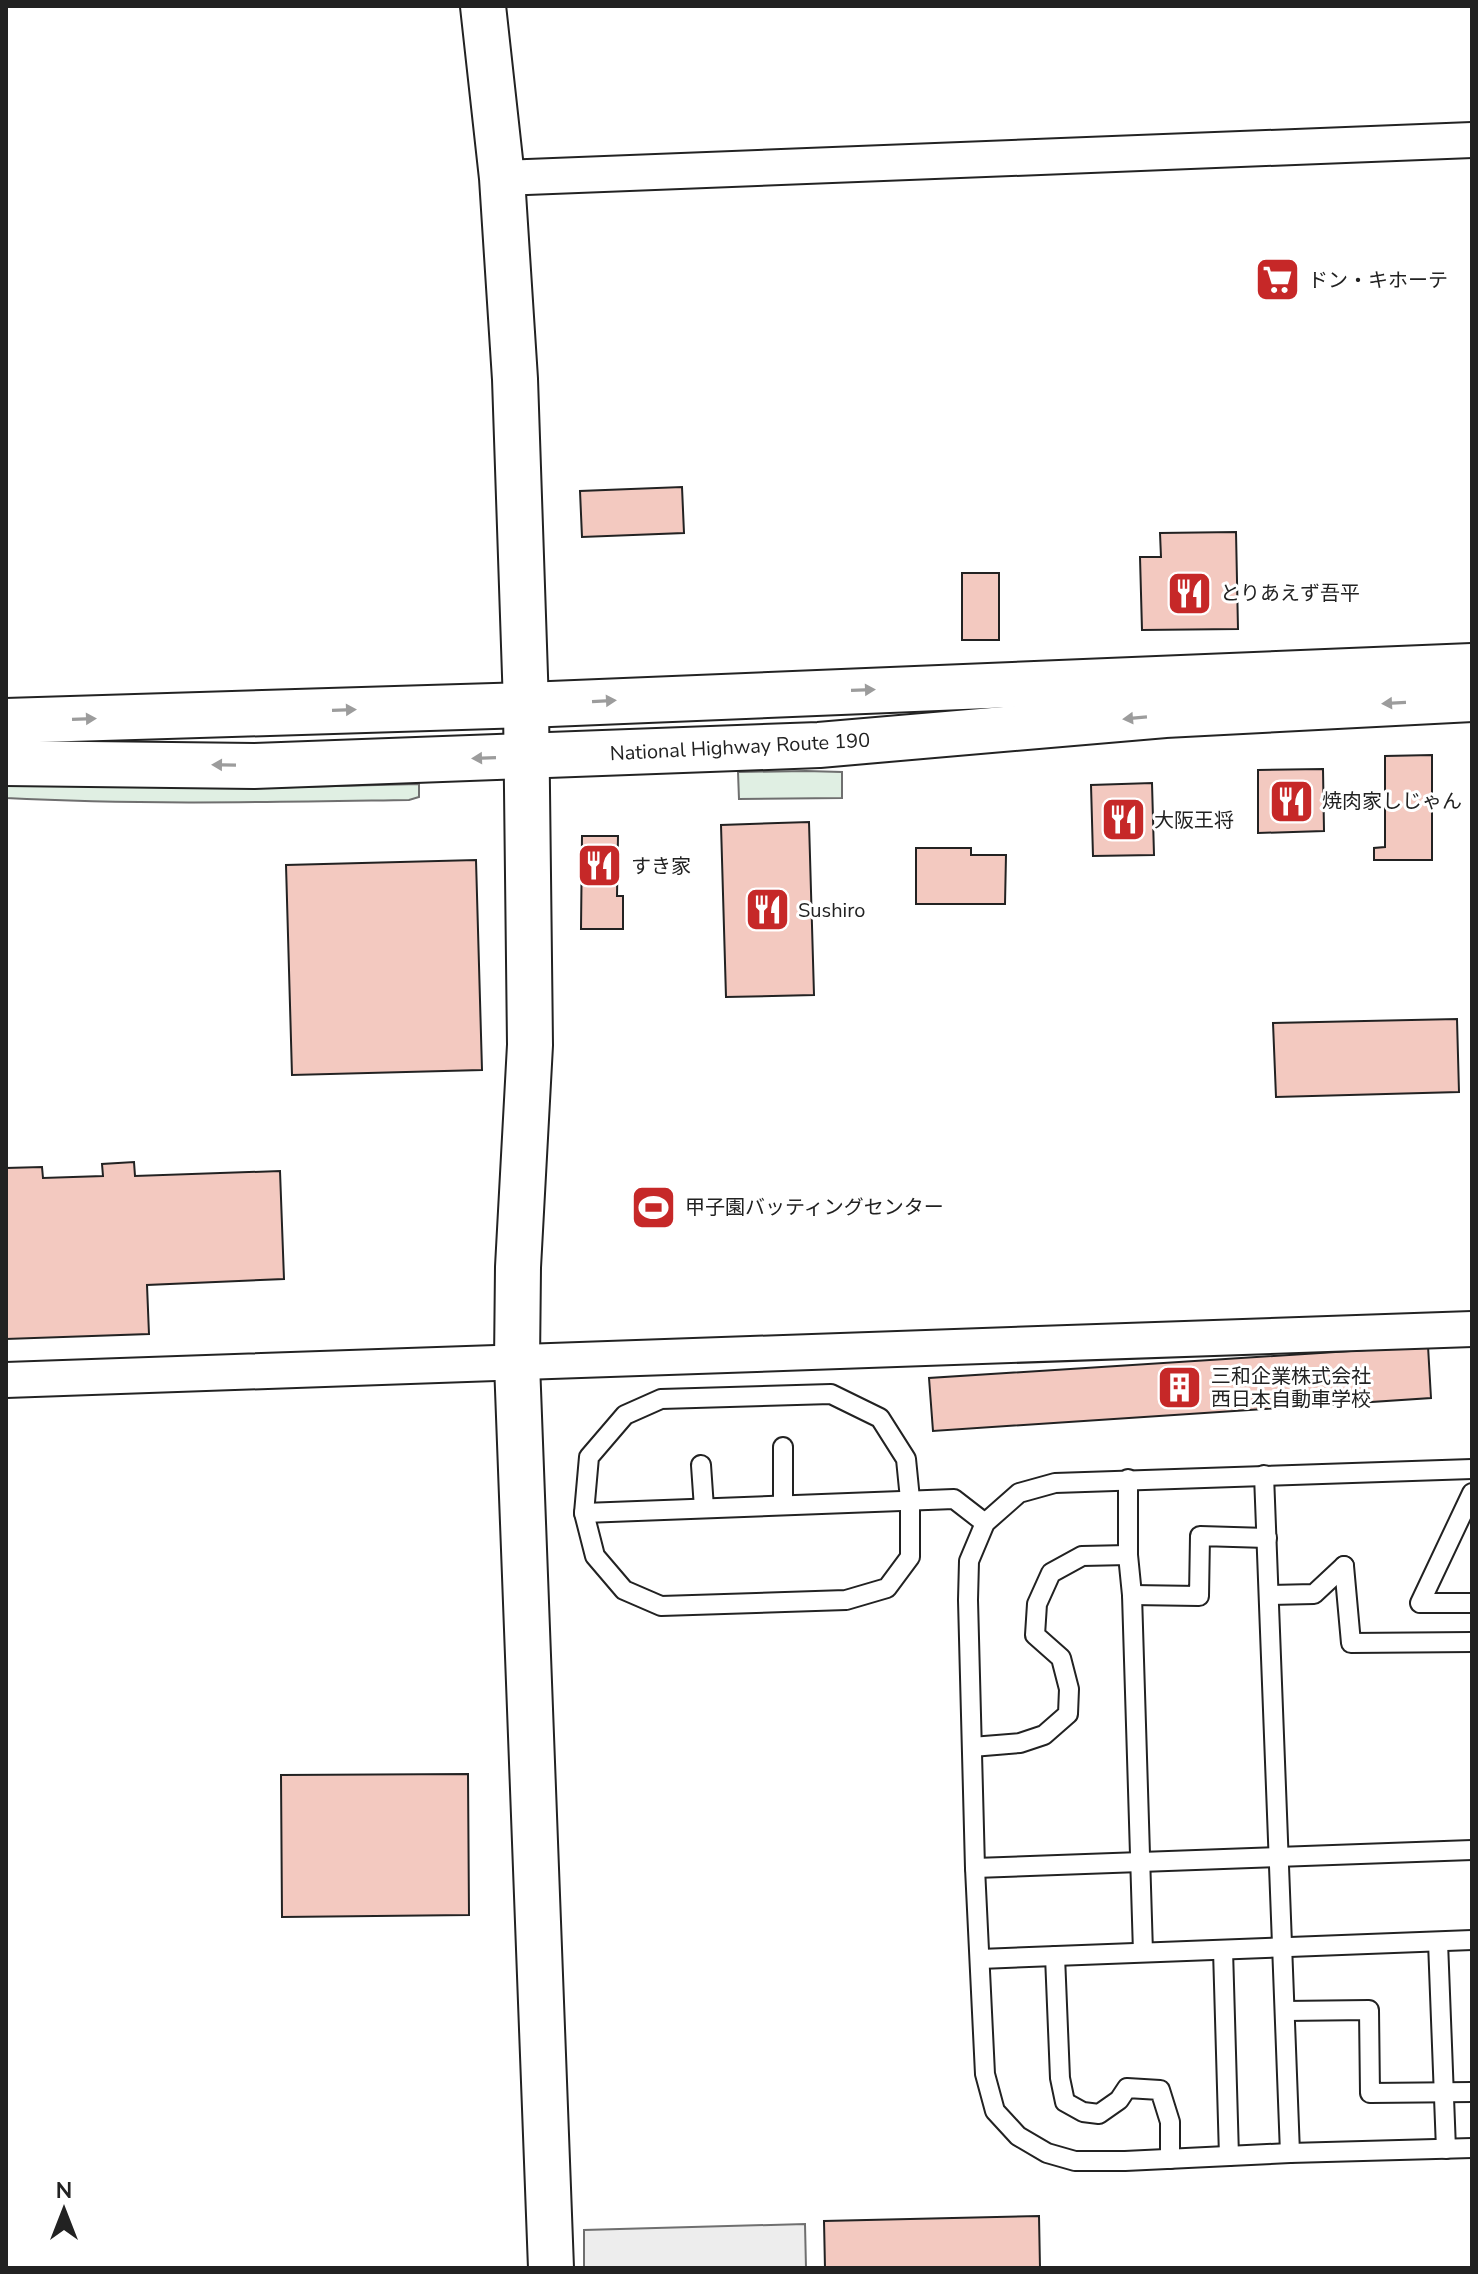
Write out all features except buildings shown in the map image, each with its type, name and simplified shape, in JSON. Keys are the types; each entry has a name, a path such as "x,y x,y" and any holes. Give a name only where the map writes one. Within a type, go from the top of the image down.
{"main road":[{"path":"483,6 502,178 515,379 526,705 530,1045 518,1267 517,1363 551,2268"},
{"path":"6,721 526,705 1472,666"},
{"name":"National Highway Route 190","path":"6,763 254,766 819,745 1165,715 1472,699"}],"street":[{"path":"502,178 1472,140"},
{"path":"6,1380 1472,1329"}],"lane":[{"path":"831,1394 880,1418 906,1459 910,1499 910,1557 887,1588 846,1600 661,1606 624,1590 595,1556 584,1513 589,1457 625,1415 661,1399 831,1394"},
{"path":"783,1447 783,1504"},
{"path":"701,1465 704,1508"},
{"path":"1472,1469 1055,1483 1019,1493 985,1523 969,1561 975,1868 985,2074 995,2111 1018,2136 1047,2153 1075,2161 1472,2148"},
{"path":"1264,1475 1290,2153"},
{"path":"1128,1479 1128,1555 1132,1595 1143,1952"},
{"path":"1472,1493 1420,1603 1472,1603"},
{"path":"584,1513 954,1499 985,1523"},
{"path":"1132,1595 1199,1596 1200,1536 1267,1538"},
{"path":"972,1747 1020,1743 1044,1735 1068,1714 1069,1689 1061,1658 1035,1635 1037,1604 1051,1573 1082,1556 1128,1555"},
{"path":"1269,1595 1314,1594 1344,1566 1351,1643 1472,1642"},
{"path":"975,1868 1472,1850"},
{"path":"980,1959 1472,1940"},
{"path":"1438,1942 1446,2149"},
{"path":"1223,1950 1229,2156"},
{"path":"1055,1956 1060,2078 1065,2102 1083,2112 1099,2114 1119,2100 1127,2088 1160,2090 1170,2122 1170,2159"},
{"path":"1285,2011 1369,2010 1370,2093 1472,2092"}],"green space":[{"path":"738,772 842,772 842,798 739,799"},
{"path":"6,783 252,788 419,784 419,797 409,800 257,802 56,800 6,798"}],"shaded area":[{"path":"805,2224 806,2268 584,2268 584,2230"}],"place":[{"name":"ドン・キホーテ","path":"1277,280"},
{"name":"とりあえず吾平","path":"1189,593"},
{"name":"焼肉家しじゃん","path":"1291,801"},
{"name":"大阪王将","path":"1123,820"},
{"name":"すき家","path":"600,866"},
{"name":"Sushiro","path":"767,910"},
{"name":"甲子園バッティングセンター","path":"654,1207"},
{"name":"三和企業株式会社 西日本自動車学校","path":"1180,1388"}]}
